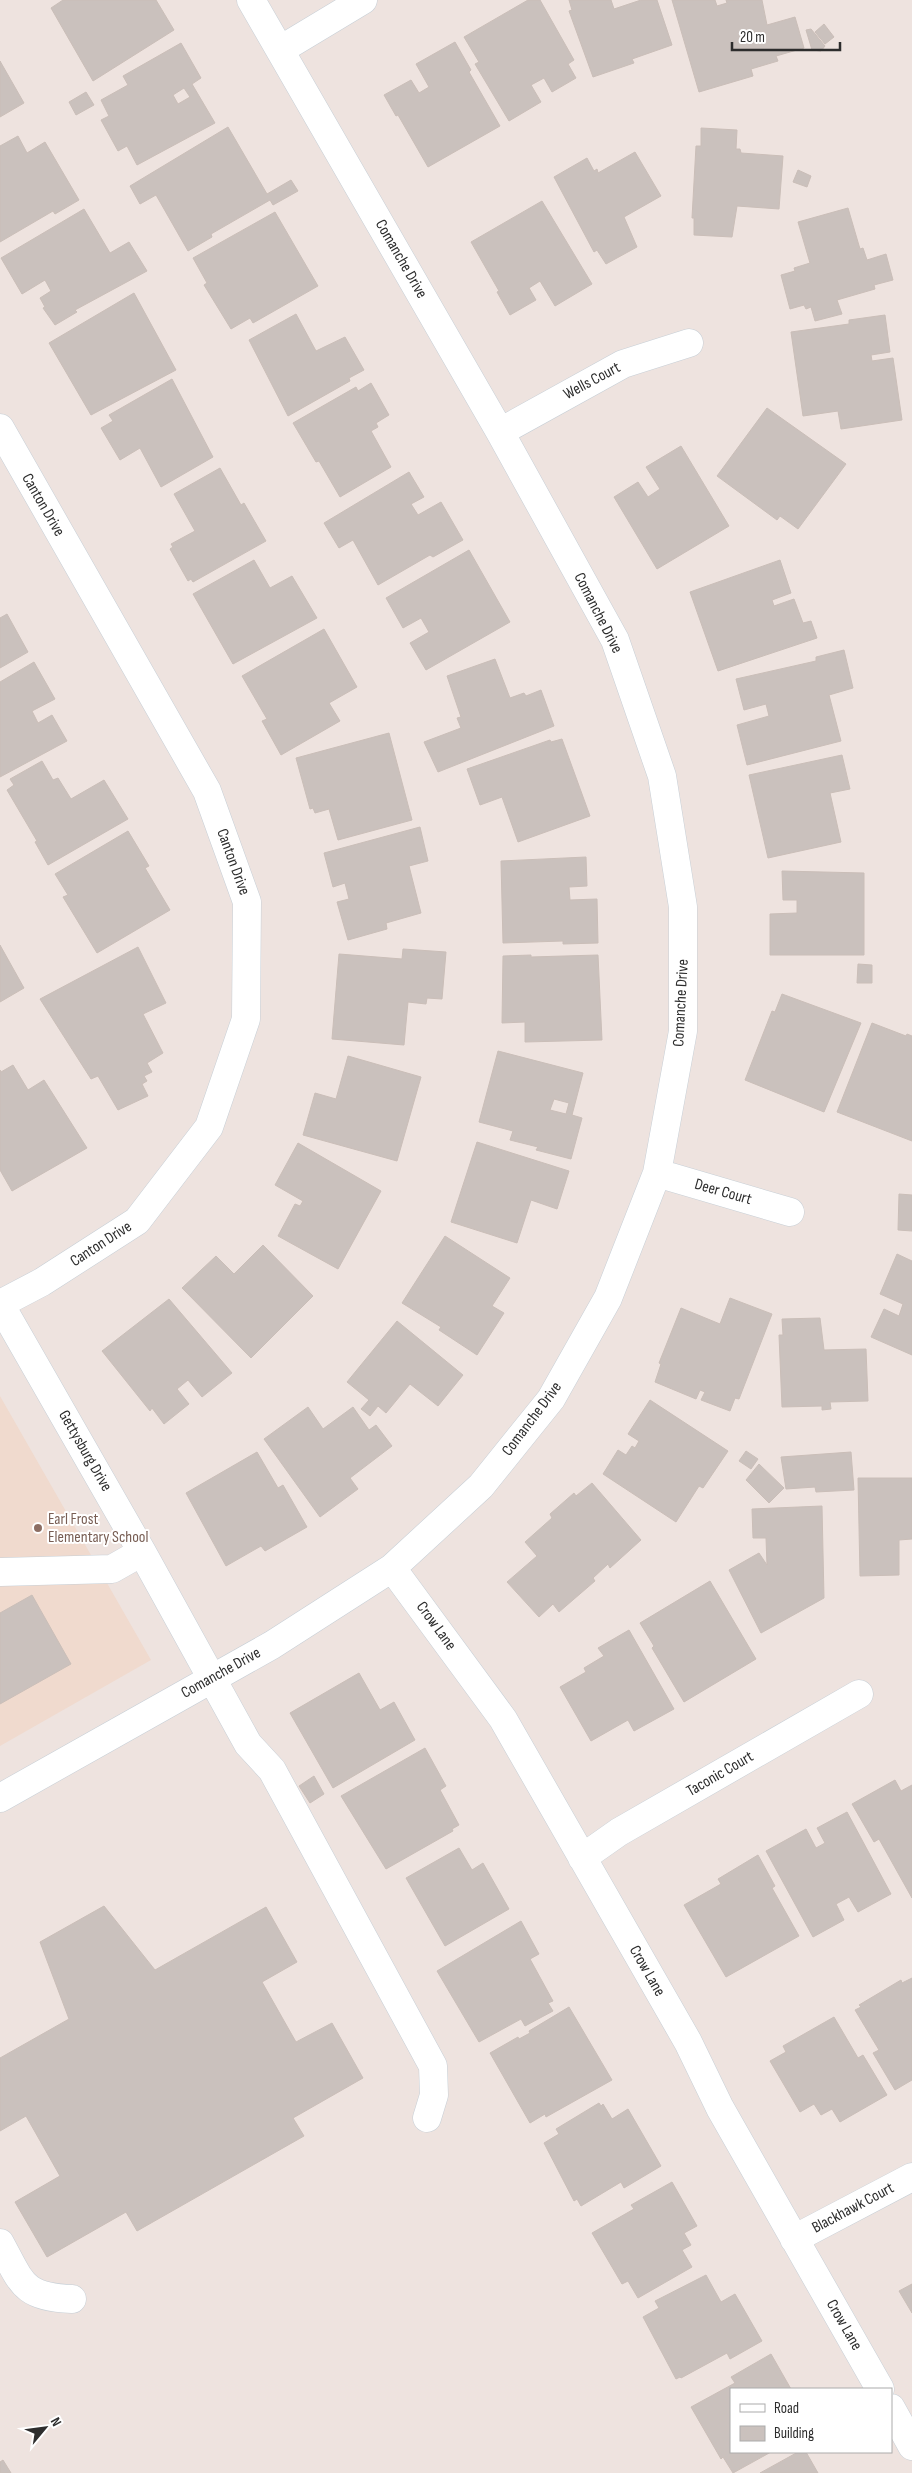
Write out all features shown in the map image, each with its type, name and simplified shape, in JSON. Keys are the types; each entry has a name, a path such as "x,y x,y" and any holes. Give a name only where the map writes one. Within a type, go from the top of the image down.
{"street":[{"name":"Comanche Drive","path":"0,1798 272,1645 392,1568 481,1486 551,1399 608,1298 657,1172 683,1031 683,906 662,776 615,640 500,432 251,0"},
{"path":"280,50 363,0"},
{"name":"Wells Court","path":"500,432 622,364 689,342"},
{"name":"Canton Drive","path":"0,428 207,791 247,902 246,1019 209,1127 136,1221 42,1282 0,1304"},
{"name":"Deer Court","path":"657,1172 790,1212"},
{"name":"Gettysburg Drive","path":"0,1304 142,1552 248,1744 272,1770 433,2066 434,2095 427,2118"},
{"path":"0,1572 112,1569 142,1552"},
{"name":"Crow Lane","path":"392,1568 503,1718 688,2042 720,2108 879,2388"},
{"name":"Taconic Court","path":"582,1858 619,1832 859,1694"},
{"name":"Blackhawk Court","path":"794,2239 912,2176"},
{"path":"0,2243 20,2279 34,2294 72,2299"},
{"path":"892,2410 912,2446"}],"shaded area":[{"name":"Earl Frost Elementary School","path":"0,1396 151,1660 0,1746"}],"building":[{"path":"63,0 156,0 174,30 93,81 51,8"},
{"path":"528,0 540,0 574,60 568,64 576,78 552,92 544,78 531,85 541,102 509,121 475,64 479,62 464,37"},
{"path":"569,0 611,0 614,9 641,0 657,0 672,45 632,59 634,63 593,77 569,11 572,10"},
{"path":"672,0 715,0 717,6 727,3 726,0 762,0 767,25 795,17 804,48 776,56 778,61 751,69 753,76 699,92"},
{"path":"824,24 834,37 825,44 815,32"},
{"path":"811,29 825,46 821,51 812,50 806,30"},
{"path":"455,42 471,70 469,72 500,126 428,167 398,115 396,116 384,95 411,80 419,93 429,87 416,64"},
{"path":"181,43 201,78 192,84 215,123 137,165 127,146 118,151 101,120 109,116 101,100 128,85 123,76","holes":["184,88 190,97 178,104 173,95"]},
{"path":"0,61 24,103 0,117"},
{"path":"86,92 94,105 76,115 69,102"},
{"path":"228,127 267,194 291,180 298,191 273,205 270,200 211,234 212,237 188,251 156,195 140,204 130,186"},
{"path":"701,128 737,130 736,149 740,149 741,153 783,156 779,209 737,206 732,237 694,235 694,218 692,218 696,146 701,146"},
{"path":"18,136 27,153 45,142 79,200 55,214 53,211 0,242 0,146"},
{"path":"635,152 661,196 624,217 637,247 606,264 597,250 594,252 554,177 587,158 594,171 597,169 598,173"},
{"path":"798,170 811,176 807,187 793,182"},
{"path":"542,201 592,284 555,306 540,281 529,288 536,300 510,315 497,292 499,291 471,242"},
{"path":"848,208 860,249 863,248 867,260 886,254 893,280 874,285 875,289 837,300 842,314 815,321 811,307 806,309 804,305 790,309 781,275 795,271 794,268 810,263 798,222"},
{"path":"84,209 110,253 129,242 147,271 75,310 77,312 55,325 43,308 45,307 40,298 51,291 45,280 22,294 1,258"},
{"path":"275,212 318,286 253,323 250,318 231,329 204,285 207,283 193,258"},
{"path":"134,293 176,370 91,415 49,343"},
{"path":"296,314 316,351 345,337 364,370 349,378 350,381 288,416 249,340"},
{"path":"885,315 890,352 871,355 872,361 893,358 902,420 841,429 838,411 803,416 791,332 849,324 849,320"},
{"path":"172,379 213,457 161,487 140,448 120,460 101,428 113,421 109,415"},
{"path":"371,383 389,415 376,423 378,427 371,431 391,467 340,497 319,461 316,462 293,423 356,387 358,391"},
{"path":"767,408 846,464 798,529 780,516 777,520 717,476"},
{"path":"681,446 729,526 657,569 614,497 638,482 648,497 660,489 646,467"},
{"path":"220,468 241,505 244,503 266,541 193,582 191,579 188,581 170,549 173,547 171,544 195,531 174,494"},
{"path":"409,472 424,497 411,504 418,515 441,502 463,540 433,557 430,555 378,585 353,540 339,548 324,523"},
{"path":"469,550 510,622 426,670 410,643 429,632 421,618 403,628 386,598"},
{"path":"254,560 270,588 292,576 317,618 233,664 193,594"},
{"path":"780,560 791,593 772,600 774,606 794,599 803,623 811,621 817,638 718,671 690,592"},
{"path":"7,614 28,652 0,668 0,618"},
{"path":"324,629 357,687 329,703 340,721 281,755 262,721 267,719 242,676"},
{"path":"844,650 853,688 829,695 841,741 747,765 737,725 769,716 766,704 744,710 736,679 816,661 816,657"},
{"path":"495,659 510,698 524,693 526,696 541,690 554,726 438,772 424,742 461,728 457,718 461,717 447,676"},
{"path":"34,662 55,699 32,711 38,723 52,715 67,741 0,777 0,682"},
{"path":"389,733 412,820 338,840 329,809 315,813 313,808 310,809 296,758"},
{"path":"562,739 590,816 518,842 502,797 480,805 467,769 550,740 551,742"},
{"path":"842,755 850,789 830,793 841,842 768,858 749,775"},
{"path":"42,761 53,780 58,778 71,799 104,780 128,819 48,865 35,842 37,841 7,790 14,785 10,779"},
{"path":"420,827 428,861 409,866 421,913 386,923 387,929 348,940 337,902 349,899 345,883 333,887 324,853"},
{"path":"128,831 149,866 145,868 170,910 97,953 63,897 68,895 55,874"},
{"path":"586,857 587,886 569,887 570,900 597,899 598,943 563,944 563,941 503,943 501,861"},
{"path":"782,871 864,873 864,955 770,955 770,914 797,913 797,900 783,900"},
{"path":"0,945 24,988 0,1002"},
{"path":"138,947 166,1003 143,1014 163,1053 147,1063 152,1072 144,1076 147,1081 142,1084 148,1096 118,1110 98,1076 91,1079 40,999"},
{"path":"403,949 446,952 442,999 427,998 426,1004 408,1002 404,1045 332,1039 339,954 402,959"},
{"path":"531,955 531,957 598,955 602,1040 525,1042 525,1022 502,1023 503,956"},
{"path":"858,964 872,965 872,983 857,983"},
{"path":"782,994 861,1023 824,1112 745,1080 772,1011 775,1012"},
{"path":"872,1023 906,1036 907,1034 912,1036 912,1141 837,1112"},
{"path":"498,1051 583,1073 572,1115 582,1118 571,1159 536,1150 538,1147 510,1140 513,1131 479,1122","holes":["554,1099 569,1103 566,1114 550,1110"]},
{"path":"348,1056 421,1077 397,1161 303,1135 315,1093 336,1099"},
{"path":"13,1065 28,1090 44,1080 87,1148 12,1191 0,1170 0,1070 1,1072"},
{"path":"477,1142 569,1171 557,1209 531,1200 517,1243 451,1222"},
{"path":"298,1143 381,1191 338,1269 278,1236 295,1204 300,1206 303,1201 275,1185"},
{"path":"899,1194 912,1195 912,1231 898,1230"},
{"path":"445,1236 510,1278 492,1306 504,1313 477,1355 439,1330 441,1327 402,1303"},
{"path":"263,1245 313,1296 251,1358 182,1288 216,1256 234,1274"},
{"path":"897,1254 912,1261 912,1355 871,1337 884,1309 899,1316 903,1304 880,1294"},
{"path":"730,1298 772,1314 739,1399 735,1398 730,1411 701,1400 705,1392 700,1390 696,1399 655,1382 661,1364 659,1363 681,1308 720,1324"},
{"path":"169,1299 232,1373 202,1397 188,1380 177,1389 189,1404 164,1424 152,1408 150,1411 102,1351"},
{"path":"820,1318 824,1350 866,1349 868,1401 830,1402 831,1409 822,1410 822,1406 782,1407 779,1335 783,1335 782,1319"},
{"path":"397,1321 463,1375 438,1406 410,1384 386,1413 378,1406 370,1416 361,1409 369,1400 347,1382"},
{"path":"650,1400 728,1451 703,1488 699,1486 676,1522 603,1474 618,1450 626,1455 632,1446 635,1448 639,1441 628,1434"},
{"path":"308,1407 323,1429 353,1407 369,1430 376,1425 392,1446 350,1478 358,1489 320,1517 264,1439"},
{"path":"746,1451 758,1459 751,1469 739,1461"},
{"path":"257,1452 278,1488 283,1485 307,1527 265,1551 261,1546 226,1566 186,1493"},
{"path":"851,1452 854,1490 816,1492 815,1487 786,1489 781,1457"},
{"path":"759,1464 784,1488 769,1503 746,1480"},
{"path":"858,1478 912,1478 912,1539 899,1540 899,1575 860,1576"},
{"path":"592,1483 641,1540 610,1568 608,1564 593,1578 595,1581 559,1612 553,1604 539,1617 507,1582 537,1556 525,1542 552,1518 550,1514 574,1493 576,1496"},
{"path":"822,1506 824,1598 761,1633 729,1570 759,1553 767,1565 766,1538 753,1538 752,1509"},
{"path":"710,1581 756,1659 684,1702 652,1648 654,1646 640,1623"},
{"path":"32,1595 71,1664 0,1704 0,1613"},
{"path":"629,1630 674,1709 634,1731 628,1720 591,1741 560,1687 586,1672 584,1668 604,1656 598,1648"},
{"path":"359,1673 380,1710 394,1702 415,1740 333,1788 290,1713"},
{"path":"425,1748 446,1786 440,1790 459,1825 452,1829 453,1831 386,1869 341,1796"},
{"path":"314,1776 324,1794 310,1803 299,1786"},
{"path":"895,1780 901,1791 912,1785 912,1898 879,1839 874,1842 852,1804"},
{"path":"847,1812 891,1894 858,1912 849,1897 836,1904 844,1920 813,1937 766,1851 806,1829 816,1848 825,1843 817,1828"},
{"path":"459,1848 472,1870 483,1863 509,1909 445,1946 406,1878"},
{"path":"758,1855 775,1886 772,1888 799,1936 726,1977 684,1905 721,1884 718,1879"},
{"path":"104,1906 155,1970 266,1907 297,1962 262,1982 296,2042 332,2023 363,2078 293,2118 304,2136 137,2231 126,2212 47,2257 15,2202 60,2176 26,2116 0,2131 0,2058 69,2019 40,1942"},
{"path":"521,1921 539,1954 530,1959 553,2001 548,2003 553,2011 525,2026 521,2019 479,2042 437,1971"},
{"path":"912,1978 912,2080 895,2090 873,2053 879,2050 855,2010 861,2007 859,2005 901,1980 902,1983"},
{"path":"569,2007 612,2080 546,2117 545,2114 530,2123 490,2053 518,2037 519,2039 530,2033 529,2031"},
{"path":"834,2017 858,2058 863,2055 887,2095 840,2122 832,2109 821,2115 814,2104 800,2112 770,2061 786,2052 783,2046"},
{"path":"599,2103 601,2106 603,2104 612,2119 628,2109 661,2166 624,2188 621,2182 581,2206 577,2199 574,2201 544,2143 559,2134 556,2129"},
{"path":"672,2182 697,2226 684,2233 691,2245 682,2250 692,2267 638,2298 628,2281 622,2284 592,2233 634,2209 631,2205"},
{"path":"706,2275 721,2302 735,2294 762,2341 730,2359 727,2353 676,2379 643,2317 659,2308 655,2301"},
{"path":"912,2284 912,2313 899,2291"},
{"path":"771,2354 790,2388 730,2388 730,2453 769,2453 733,2473 723,2457 721,2459 691,2407 735,2383 731,2377"},
{"path":"796,2453 807,2453 818,2473 760,2473"},
{"path":"3,2460 11,2473 0,2473 0,2462"}],"place":[{"name":"Earl Frost Elementary School","path":"38,1528"}]}
